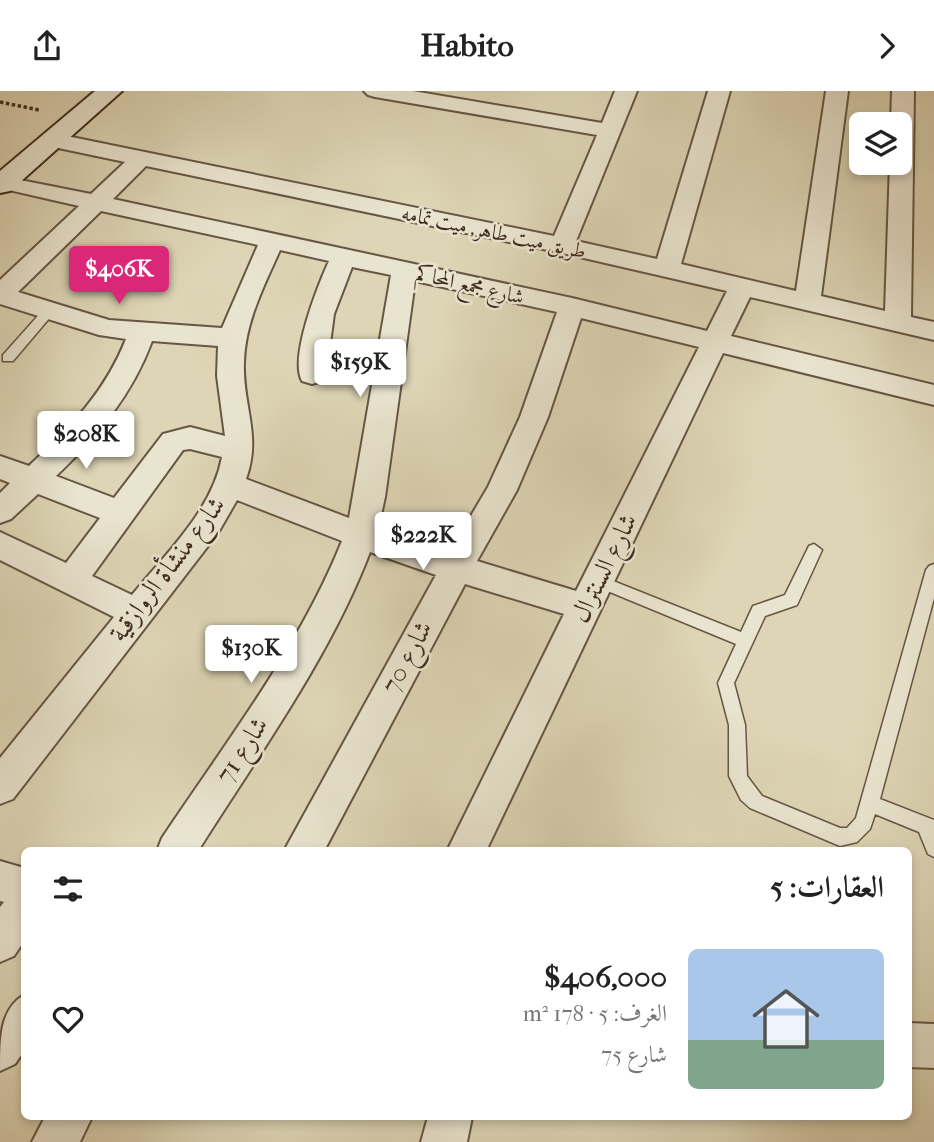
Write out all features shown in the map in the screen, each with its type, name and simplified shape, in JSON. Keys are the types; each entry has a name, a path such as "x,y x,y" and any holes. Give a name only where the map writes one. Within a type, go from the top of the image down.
{"main road":[{"path":"2,184 110,91"}],"street":[{"path":"375,91 458,98 611,131"},
{"path":"562,245 626,91"},
{"path":"667,269 719,91"},
{"path":"807,301 837,91"},
{"path":"898,323 903,91"},
{"name":"طريق ميت طاهر, ميت تمامه","path":"52,140 562,245 934,331"},
{"path":"141,159 0,295 108,329 232,338"},
{"name":"شارع مجمع المحاكم","path":"2,184 96,202 572,307 934,395"},
{"name":"شارع منشأة الروازقية","path":"0,786 207,524 230,485 239,451 240,433 230,363 232,338 239,314 272,241"},
{"path":"312,374 317,324 324,300 344,257"},
{"name":"شارع 71","path":"180,847 315,636 341,585 360,536 370,497 404,270"},
{"name":"شارع السنترال","path":"468,847 742,286"},
{"name":"شارع 70","path":"305,847 413,644 502,490 519,453 572,307"},
{"path":"0,511 94,421 112,399 135,355 142,333"},
{"path":"71,580 169,446 179,439 195,439 239,451"},
{"path":"0,467 120,513"},
{"path":"230,485 360,536 456,569 591,594"},
{"path":"0,545 135,612"},
{"path":"0,881 21,887"},
{"path":"0,942 21,911"},
{"path":"0,1049 21,1020"},
{"path":"912,1045 934,1046"},
{"path":"55,1142 68,1120"},
{"path":"444,1142 449,1120"}],"lane":[{"path":"8,358 48,312"},
{"path":"814,549 791,600 759,611 726,683 726,693 737,725 736,765 741,786 756,802 840,837 851,837 858,831 869,803 934,570"},
{"path":"591,594 745,641"},
{"path":"869,803 930,828 934,848"}]}
